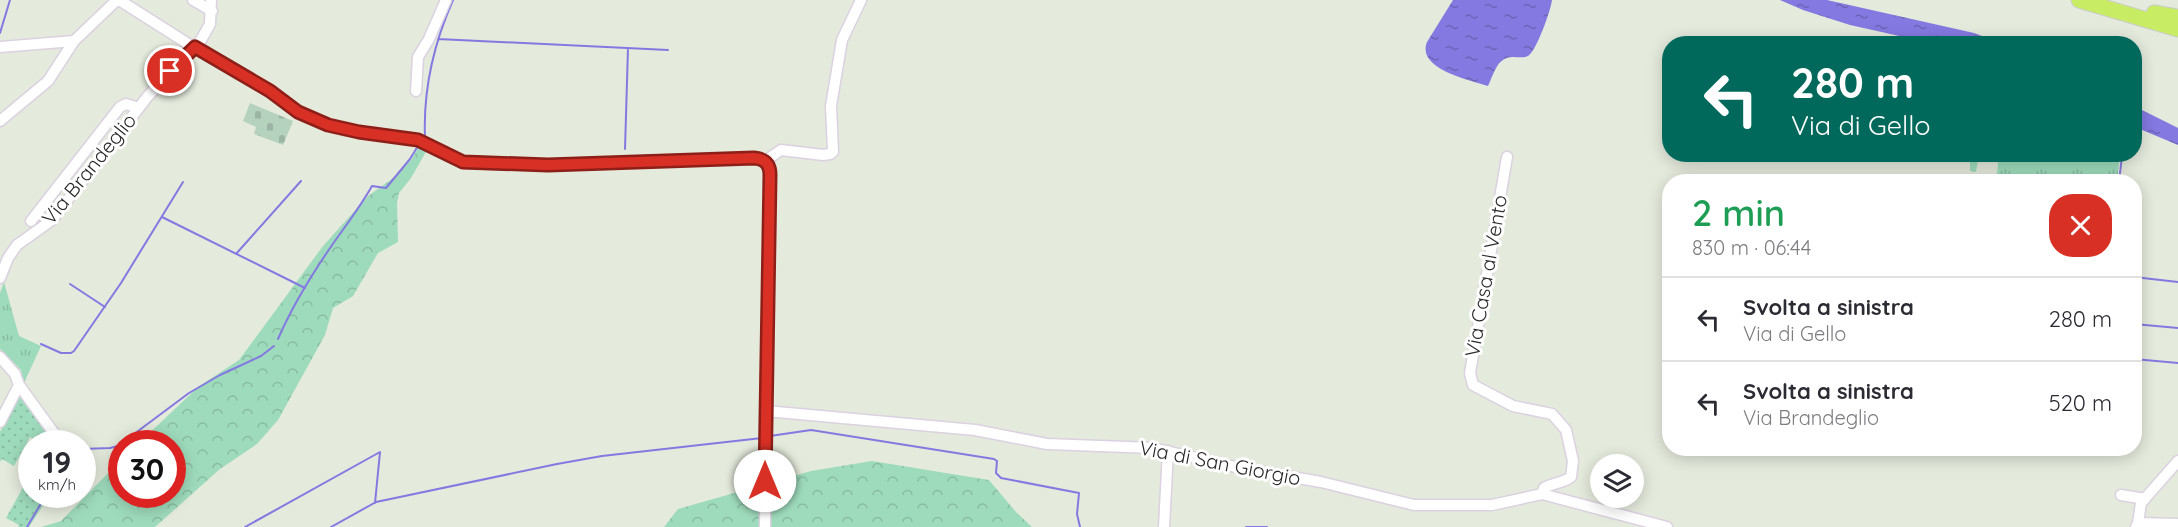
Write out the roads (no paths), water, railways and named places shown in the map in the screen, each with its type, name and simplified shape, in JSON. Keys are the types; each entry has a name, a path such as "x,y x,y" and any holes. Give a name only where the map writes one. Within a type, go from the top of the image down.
{"highway":[{"path":"2079,0 2152,17 2178,18"},
{"path":"2109,0 2178,29"},
{"path":"2152,17 2178,35"}],"street":[{"path":"0,121 50,78 74,41 118,0 270,91 298,112 328,125 359,132 418,140 463,162 548,165 754,158 765,161 769,166 770,175 765,527"},
{"path":"193,0 211,6"},
{"path":"416,91 418,57 429,39 446,0"},
{"path":"765,161 781,150 824,155 833,152 831,106 842,40 861,0"},
{"name":"Via Brandeglio","path":"0,278 12,251 21,241 52,220 165,76 195,47 208,28 211,6"},
{"path":"0,47 74,41"},
{"path":"32,221 120,107 126,104 139,108"},
{"name":"Via Casa al Vento","path":"1507,157 1470,373 1473,385 1513,406 1552,414 1566,430 1573,461 1571,477 1544,488 1542,494"},
{"path":"0,357 15,374 19,385 52,430"},
{"path":"0,422 19,385"},
{"name":"Via di San Giorgio","path":"766,411 975,430 1036,443 1145,447 1235,467 1310,480 1414,505 1492,505 1542,494 1667,527"},
{"path":"1164,527 1168,451"},
{"path":"2178,461 2140,505 2137,525 2178,524"},
{"path":"2121,495 2145,499"}],"water":[{"path":"1453,0 1552,0 1543,30 1531,53 1526,57 1504,59 1497,67 1488,86 1447,72 1429,59 1426,51 1427,42"},
{"path":"1780,0 1827,0 1982,36 1900,36 1850,25"},
{"path":"2142,110 2178,128 2178,145 2142,130"}],"waterway":[{"path":"0,33 10,0"},
{"path":"425,138 426,102 431,67 440,33 453,0"},
{"path":"438,39 668,50"},
{"path":"625,149 628,48"},
{"path":"278,339 307,283 372,186 386,188 418,146"},
{"path":"2120,174 2121,162"},
{"path":"236,254 301,181"},
{"path":"41,344 61,353 74,351 121,283 183,182"},
{"path":"162,217 305,288"},
{"path":"2142,278 2178,282"},
{"path":"70,284 105,307"},
{"path":"2142,325 2178,328"},
{"path":"96,448 118,446 189,393 220,375 261,356 274,346"},
{"path":"2142,360 2178,363"},
{"path":"770,436 811,430 994,459 997,461 996,473 1001,478 1079,493 1077,514 1080,527"},
{"path":"331,527 376,502 557,464 602,456 762,438"},
{"path":"245,527 380,452 375,503"},
{"path":"27,527 38,508"},
{"path":"1246,527 1267,527"}]}
